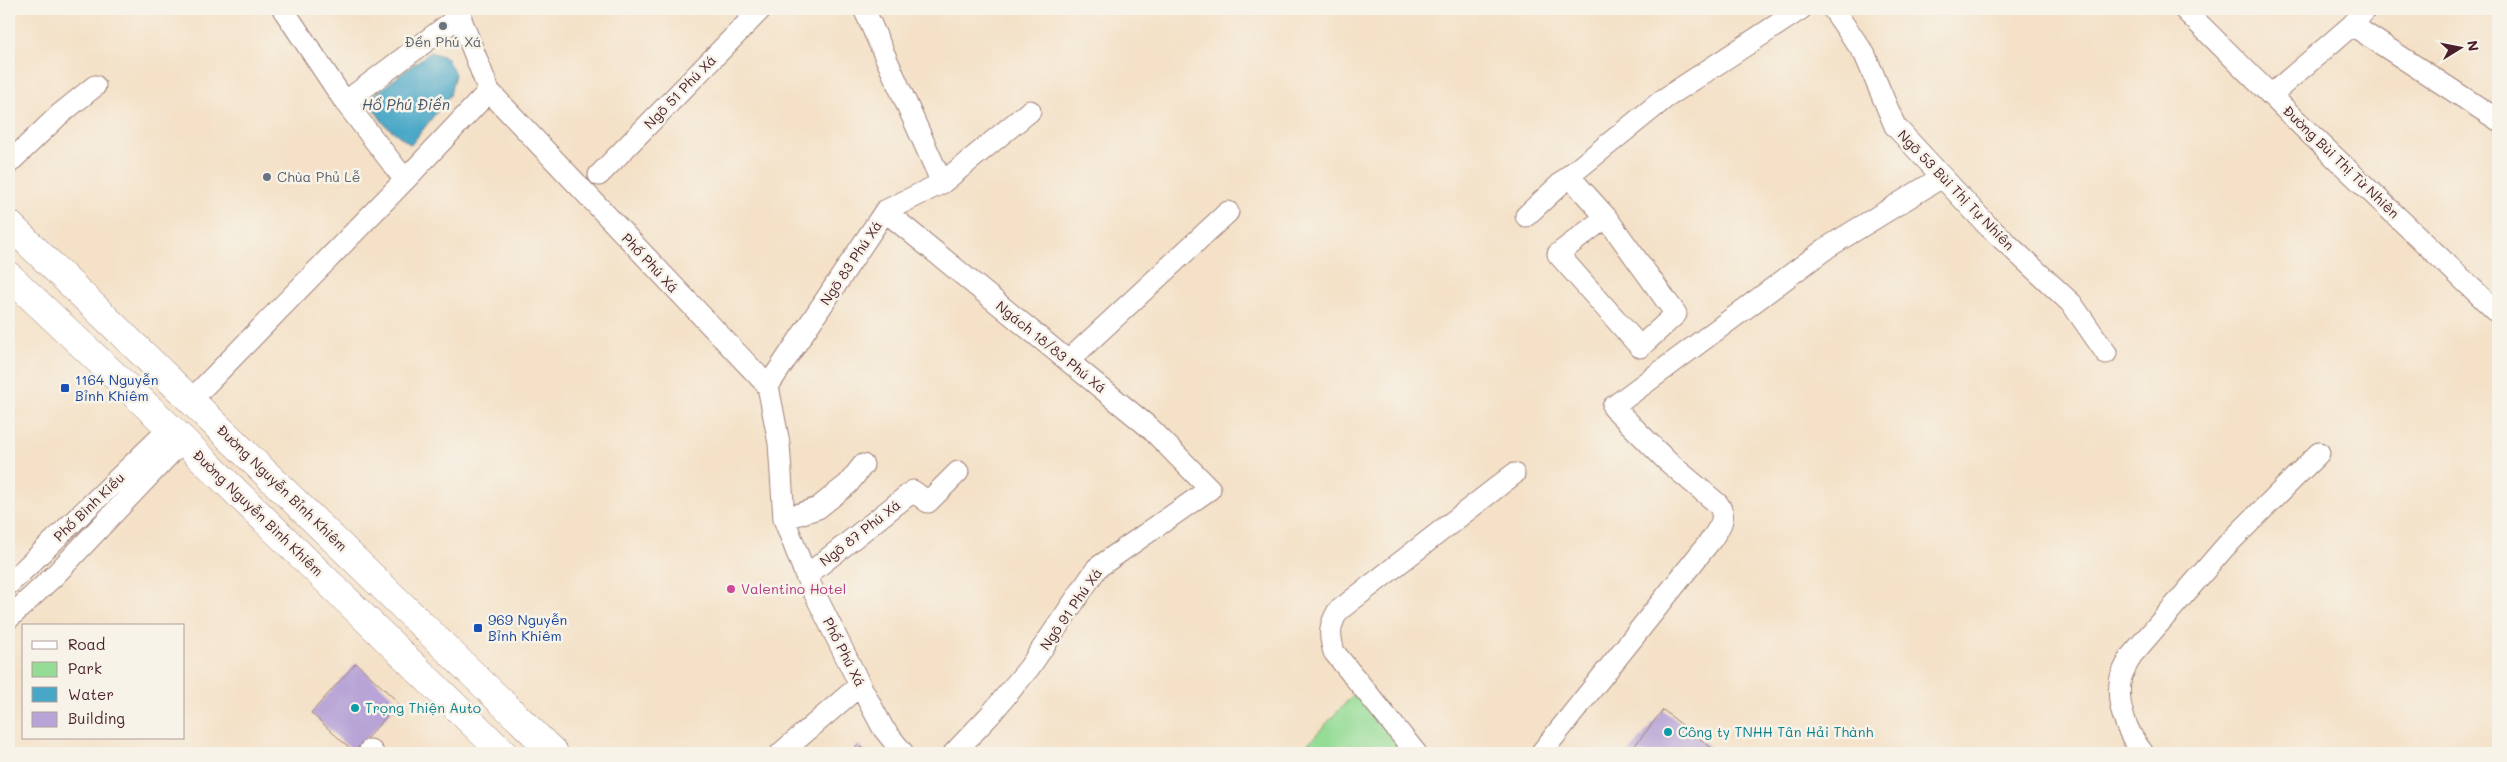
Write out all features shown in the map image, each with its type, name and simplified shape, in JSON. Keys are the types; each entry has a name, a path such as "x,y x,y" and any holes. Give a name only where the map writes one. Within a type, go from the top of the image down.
{"highway":[{"name":"Đường Nguyễn Bỉnh Khiêm","path":"9,224 192,399 554,753"},
{"name":"Đường Nguyễn Bình Khiêm","path":"9,276 176,434 503,753"}],"street":[{"path":"283,9 345,102 405,180"},
{"name":"Ngõ 51 Phú Xá","path":"599,175 761,9"},
{"path":"864,9 942,183"},
{"path":"1526,216 1570,176 1664,99 1800,9"},
{"name":"Ngõ 53 Bùi Thị Tự Nhiên","path":"1833,9 1865,55 1895,126 1987,225 2072,304 2106,353"},
{"name":"Đường Bùi Thị Từ Nhiên","path":"2184,9 2272,94 2303,127 2498,313"},
{"path":"2272,94 2352,26 2366,9"},
{"path":"192,399 489,91 459,12 345,102"},
{"path":"2352,26 2498,120"},
{"path":"9,163 59,115 95,86"},
{"name":"Phố Phú Xá","path":"489,91 768,386 779,442 784,519 806,576 860,685 882,728 903,753"},
{"name":"Ngõ 83 Phú Xá","path":"768,386 885,211 942,183 1030,111"},
{"path":"1570,176 1606,216 1676,314 1640,347 1558,254 1606,216"},
{"path":"1541,753 1711,540 1723,520 1723,511 1718,504 1666,461 1613,406 1828,247 1942,177"},
{"name":"Ngách 18/83 Phú Xá","path":"885,211 1150,428 1210,489"},
{"path":"1068,361 1228,212"},
{"path":"9,618 54,576 176,434"},
{"name":"Phố Bình Kiều","path":"9,584 176,434"},
{"path":"2143,753 2125,724 2120,702 2121,678 2131,656 2226,547 2319,454"},
{"path":"784,519 818,508 848,484 863,465"},
{"name":"Ngõ 87 Phú Xá","path":"806,576 912,491 928,502 958,472"},
{"path":"1416,753 1334,652 1330,637 1331,623 1338,611 1514,474"},
{"name":"Ngõ 91 Phú Xá","path":"954,753 990,716 1029,668 1097,568 1210,489"},
{"path":"781,753 860,685"}],"green space":[{"path":"1355,693 1407,753 1299,753"}],"water":[{"name":"Hồ Phú Điền","path":"430,52 446,57 455,74 450,95 411,145 385,125 367,100"}],"building":[{"name":"Trọng Thiện Auto","path":"356,663 399,703 354,752 311,713"},
{"name":"Công ty TNHH Tân Hải Thành","path":"1663,710 1718,753 1629,753"},
{"path":"859,745 867,753 849,753"}],"place":[{"name":"Đền Phú Xá","path":"443,26"},
{"name":"Chùa Phủ Lễ","path":"267,177"},
{"name":"1164 Nguyễn Bỉnh Khiêm","path":"65,388"},
{"name":"Valentino Hotel","path":"731,589"},
{"name":"969 Nguyễn Bỉnh Khiêm","path":"478,628"},
{"name":"Trọng Thiện Auto","path":"355,708"},
{"name":"Công ty TNHH Tân Hải Thành","path":"1668,732"}]}
